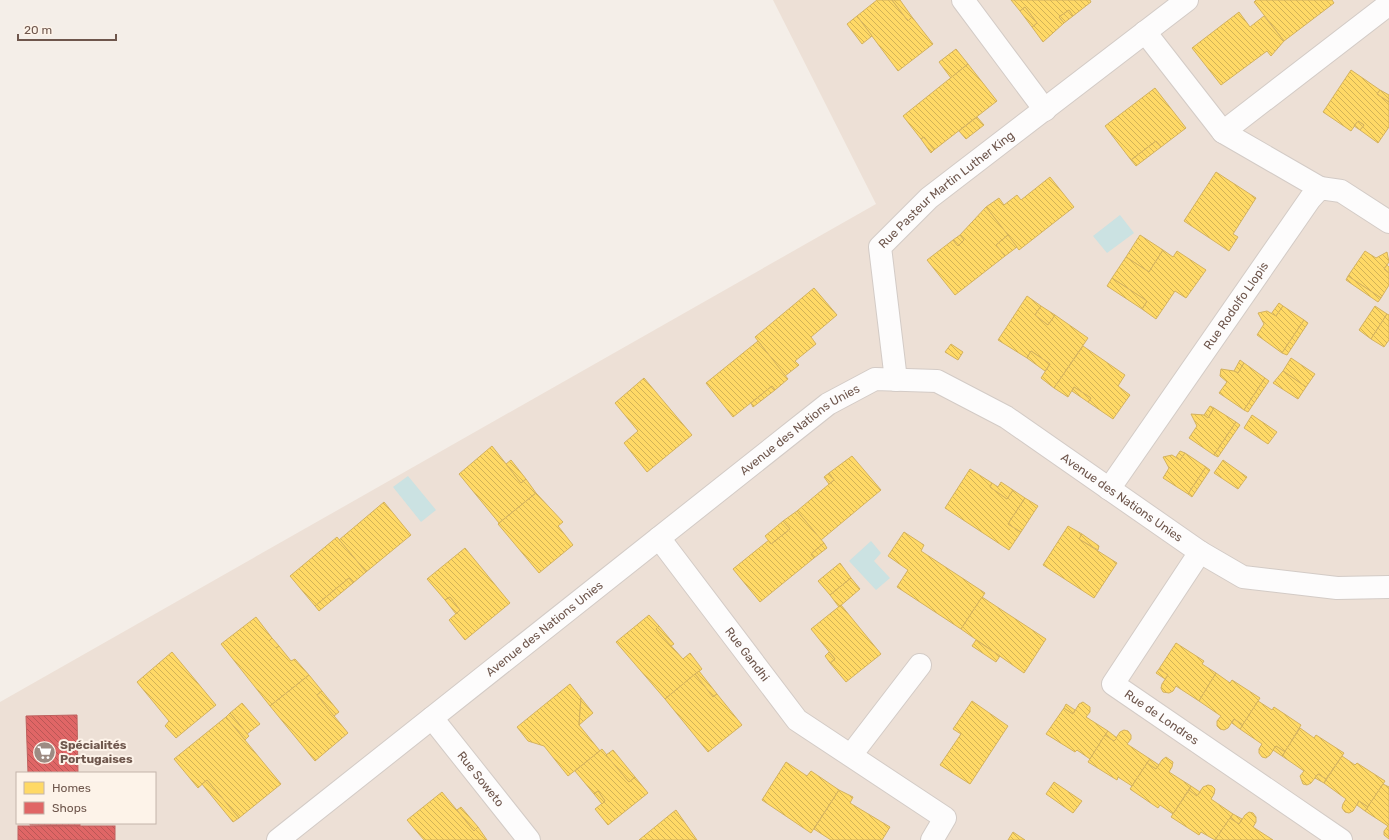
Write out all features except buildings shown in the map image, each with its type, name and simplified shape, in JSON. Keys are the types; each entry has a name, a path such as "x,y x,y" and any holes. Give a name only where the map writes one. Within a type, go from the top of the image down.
{"street":[{"path":"963,0 1045,110"},
{"name":"Rue Pasteur Martin Luther King","path":"896,380 880,247 930,198 1186,0"},
{"path":"1223,132 1389,4"},
{"path":"1145,32 1223,132 1320,188 1341,191 1389,222"},
{"name":"Rue Rodolfo Llopis","path":"1109,489 1310,198 1320,188"},
{"name":"Avenue des Nations Unies","path":"278,840 828,404 875,379 937,381 1006,418 1200,552 1243,577 1337,588 1389,587"},
{"name":"Rue Gandhi","path":"659,538 797,720 945,818 932,840"},
{"name":"Rue de Londres","path":"1200,552 1113,684 1341,840"},
{"path":"851,755 920,665"},
{"name":"Rue Soweto","path":"432,718 529,840"}],"shaded area":[{"path":"773,0 1389,0 1389,840 0,840 0,702 876,204"}],"water":[{"path":"1120,215 1134,233 1107,253 1093,236"},
{"path":"408,476 436,510 421,522 393,487"},
{"path":"871,541 881,553 874,561 890,578 876,590 849,561"}],"place":[{"name":"Spécialités Portugaises","path":"44,752"}]}
